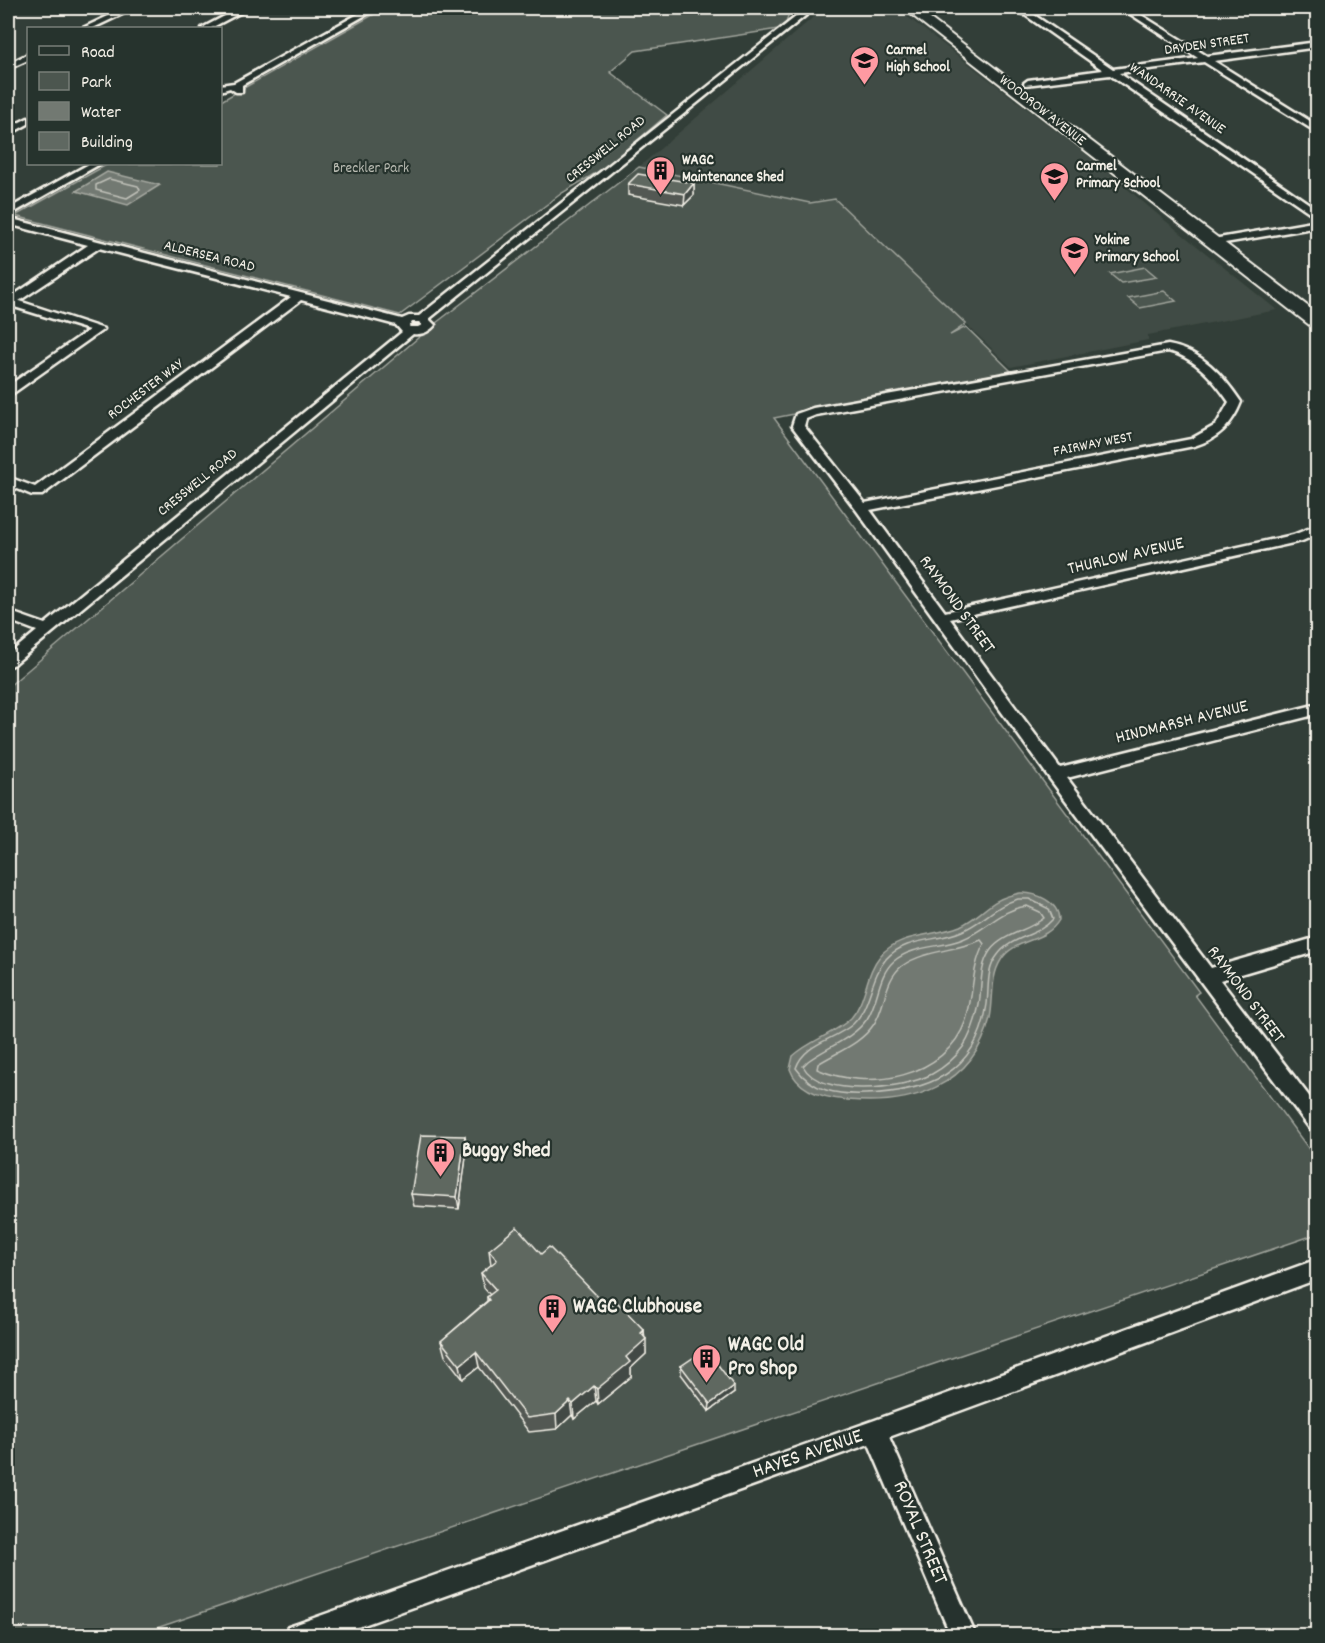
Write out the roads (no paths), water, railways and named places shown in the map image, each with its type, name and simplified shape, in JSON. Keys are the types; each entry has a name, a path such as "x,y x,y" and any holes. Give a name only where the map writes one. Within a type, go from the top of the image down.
{"main road":[{"name":"WOODROW AVENUE","path":"909,8 1317,323"}],"street":[{"path":"8,10 14,8"},
{"path":"89,27 131,8"},
{"path":"208,27 245,8"},
{"path":"222,90 237,91 239,88 235,86 374,8"},
{"name":"CRESSWELL ROAD","path":"8,662 414,318 423,319 811,8"},
{"name":"WANDARRIE AVENUE","path":"1019,8 1317,215"},
{"path":"1125,8 1317,130"},
{"name":"DRYDEN STREET","path":"1028,83 1317,44"},
{"path":"8,67 27,58"},
{"path":"9,130 27,121"},
{"path":"8,213 93,165"},
{"name":"ALDERSEA ROAD","path":"8,221 300,296 406,327"},
{"path":"1213,242 1317,224"},
{"path":"8,391 98,329 10,302 97,244"},
{"name":"ROCHESTER WAY","path":"8,481 37,492 300,296"},
{"name":"RAYMOND STREET","path":"1179,349 1146,352 813,412 800,417 798,426 862,508 1056,775 1317,1124"},
{"name":"FAIRWAY WEST","path":"862,508 1194,442 1217,432 1229,419 1235,402 1220,380 1179,349"},
{"name":"THURLOW AVENUE","path":"941,617 1297,538 1317,529"},
{"path":"8,615 46,629"},
{"name":"HINDMARSH AVENUE","path":"1056,775 1317,708"},
{"path":"1206,977 1317,944"},
{"name":"HAYES AVENUE","path":"297,1635 875,1431 1317,1269"},
{"name":"ROYAL STREET","path":"875,1431 964,1635"}],"water":[{"path":"107,172 160,185 128,205 76,191"},
{"path":"1020,893 1033,894 1046,899 1055,908 1059,920 1046,933 1014,948 1001,960 995,974 990,1018 982,1042 969,1061 954,1076 916,1095 871,1101 830,1098 813,1092 799,1083 790,1069 793,1056 851,1018 860,1003 875,963 888,948 907,939 960,926 1001,899"}],"place":[{"name":"Carmel High School","path":"865,86"},
{"name":"WAGC Maintenance Shed","path":"661,196"},
{"name":"Carmel Primary School","path":"1055,202"},
{"name":"Yokine Primary School","path":"1074,276"},
{"name":"Buggy Shed","path":"441,1178"},
{"name":"WAGC Clubhouse","path":"552,1334"},
{"name":"WAGC Old Pro Shop","path":"707,1384"}],"park label":[{"name":"Breckler Park","path":"371,169"}]}
